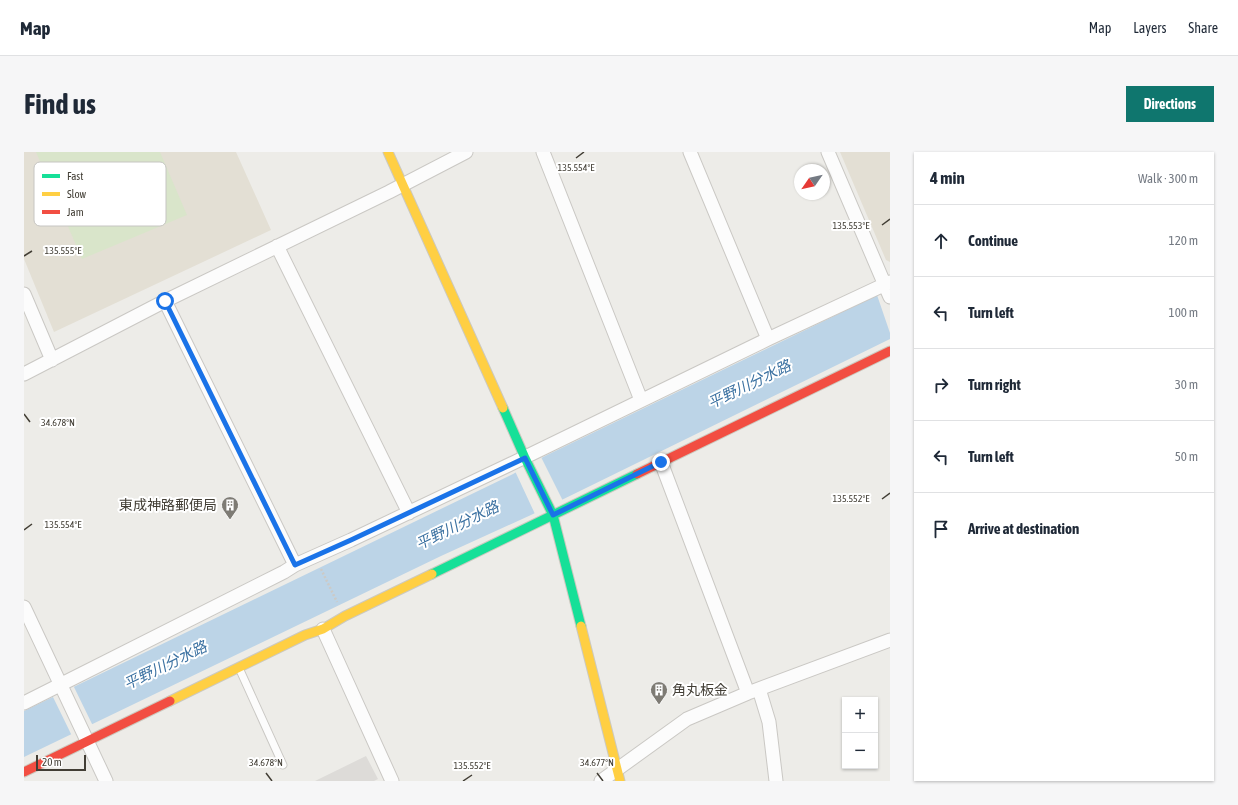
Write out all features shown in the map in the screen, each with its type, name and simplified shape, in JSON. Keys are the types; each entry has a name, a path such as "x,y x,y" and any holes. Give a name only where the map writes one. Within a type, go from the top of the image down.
{"street":[{"path":"388,152 551,511 619,775"},
{"path":"24,374 165,301 403,185 466,152"},
{"path":"543,152 641,400"},
{"path":"690,152 768,339"},
{"path":"24,703 62,687 295,565 527,460 641,400 768,339 888,288 828,152"},
{"path":"277,246 409,513"},
{"path":"24,294 52,360"},
{"path":"165,301 295,565"},
{"path":"24,772 85,736 322,628 551,511 661,462 890,351"},
{"path":"661,462 753,691 769,722 776,781"},
{"path":"24,607 106,781"},
{"path":"322,628 392,781"},
{"path":"600,781 619,775 687,719 753,691 890,640"}],"lane":[{"path":"239,667 283,765"}],"path":[{"path":"321,569 338,604"}],"shaded area":[{"path":"24,152 236,152 271,230 54,332 24,259"},
{"path":"840,152 890,152 890,262 886,260"},
{"path":"366,756 378,779 374,781 315,781"}],"green space":[{"path":"36,152 160,152 164,162 40,162"},
{"path":"166,166 187,215 166,224"},
{"path":"68,226 161,226 82,259"}],"water":[{"name":"平野川分水路","path":"890,289 890,339 531,515 441,556 24,757 24,711"}],"pier":[{"path":"890,288 890,333 877,295"},
{"path":"541,457 563,501 535,514 515,471"},
{"path":"73,685 93,726 72,736 52,695"}],"traffic: fast":[{"path":"503,408 525,458 553,515 581,626"},
{"path":"432,574 637,474"}],"traffic: slow":[{"path":"388,152 503,408"},
{"path":"170,701 305,635 323,629 345,616 432,574"},
{"path":"581,626 620,781"}],"traffic: jam":[{"path":"637,474 890,351"},
{"path":"24,772 170,701"}],"place":[{"name":"東成神路郵便局","path":"230,520"},
{"name":"角丸板金","path":"659,705"}],"route":[{"path":"165,301 295,565 525,458 553,515 661,462"}]}
